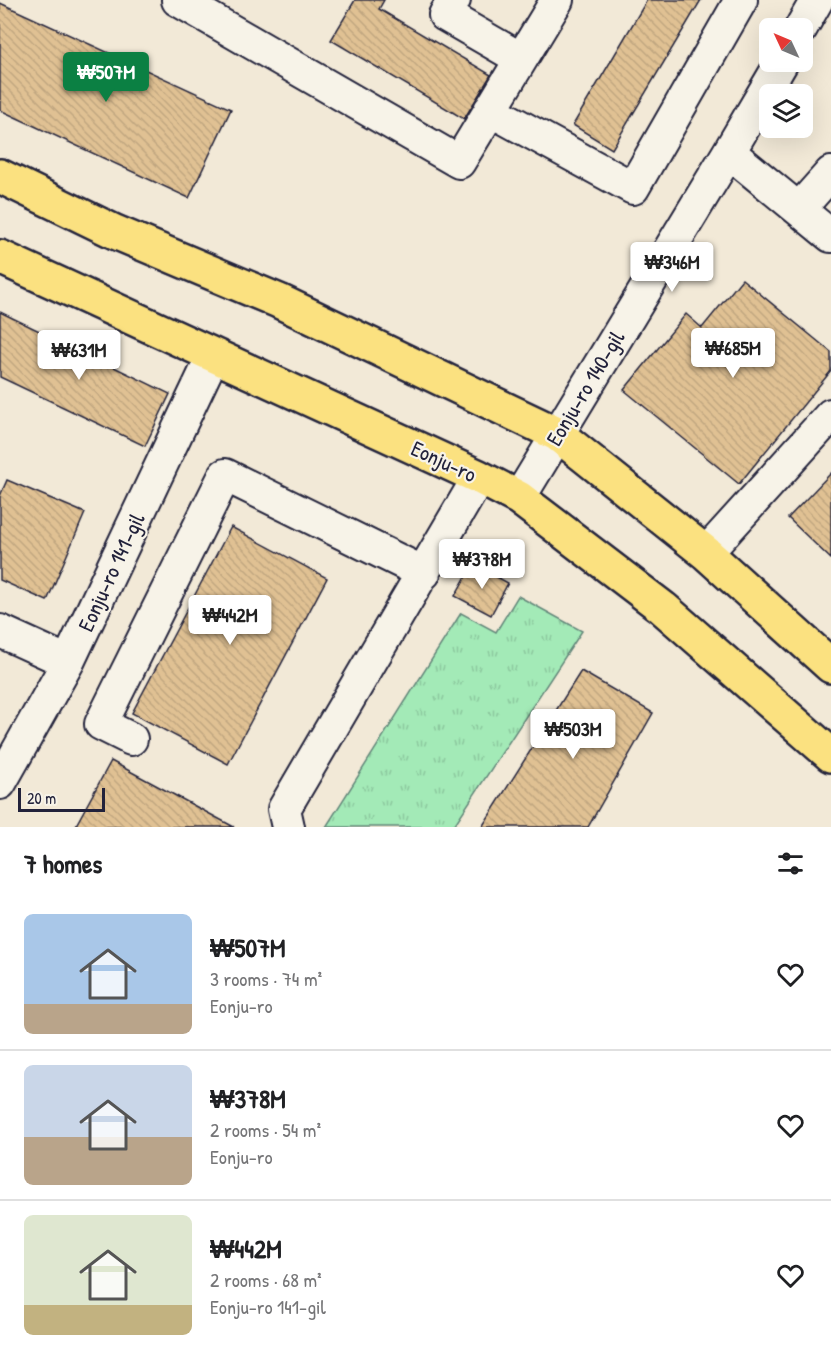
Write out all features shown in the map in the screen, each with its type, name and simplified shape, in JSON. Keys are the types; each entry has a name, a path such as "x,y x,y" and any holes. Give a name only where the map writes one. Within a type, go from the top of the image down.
{"main road":[{"path":"0,176 115,232 279,301 557,434 706,553 831,666"},
{"name":"Eonju-ro","path":"0,256 479,477 519,498 663,608 831,755"}],"street":[{"path":"178,0 459,162 557,0"},
{"path":"454,0 445,15 521,59"},
{"path":"490,110 633,188 741,0"},
{"path":"807,18 817,0"},
{"name":"Eonju-ro 140-gil","path":"519,498 776,72"},
{"path":"729,152 831,236"},
{"path":"799,209 831,173"},
{"name":"Eonju-ro 141-gil","path":"0,783 68,662 213,356"},
{"path":"706,553 830,418"},
{"path":"131,740 101,724 225,475 424,573"},
{"path":"288,827 285,809 479,477"},
{"path":"0,631 68,662"}],"green space":[{"path":"518,596 582,631 453,827 326,827 461,613 496,632"}],"building":[{"path":"355,0 384,0 379,9 491,75 464,119 331,40"},
{"path":"647,0 701,0 612,149 573,125"},
{"path":"0,3 231,109 189,198 0,110"},
{"path":"742,279 831,352 831,371 739,484 624,390 686,314 702,328"},
{"path":"0,312 170,394 145,446 0,377"},
{"path":"831,473 831,559 788,518"},
{"path":"7,480 85,513 47,601 0,580 0,496"},
{"path":"231,527 327,578 228,764 132,713"},
{"path":"473,564 508,583 491,615 455,596"},
{"path":"581,671 653,713 588,827 482,827"},
{"path":"111,761 234,827 75,827"}]}
